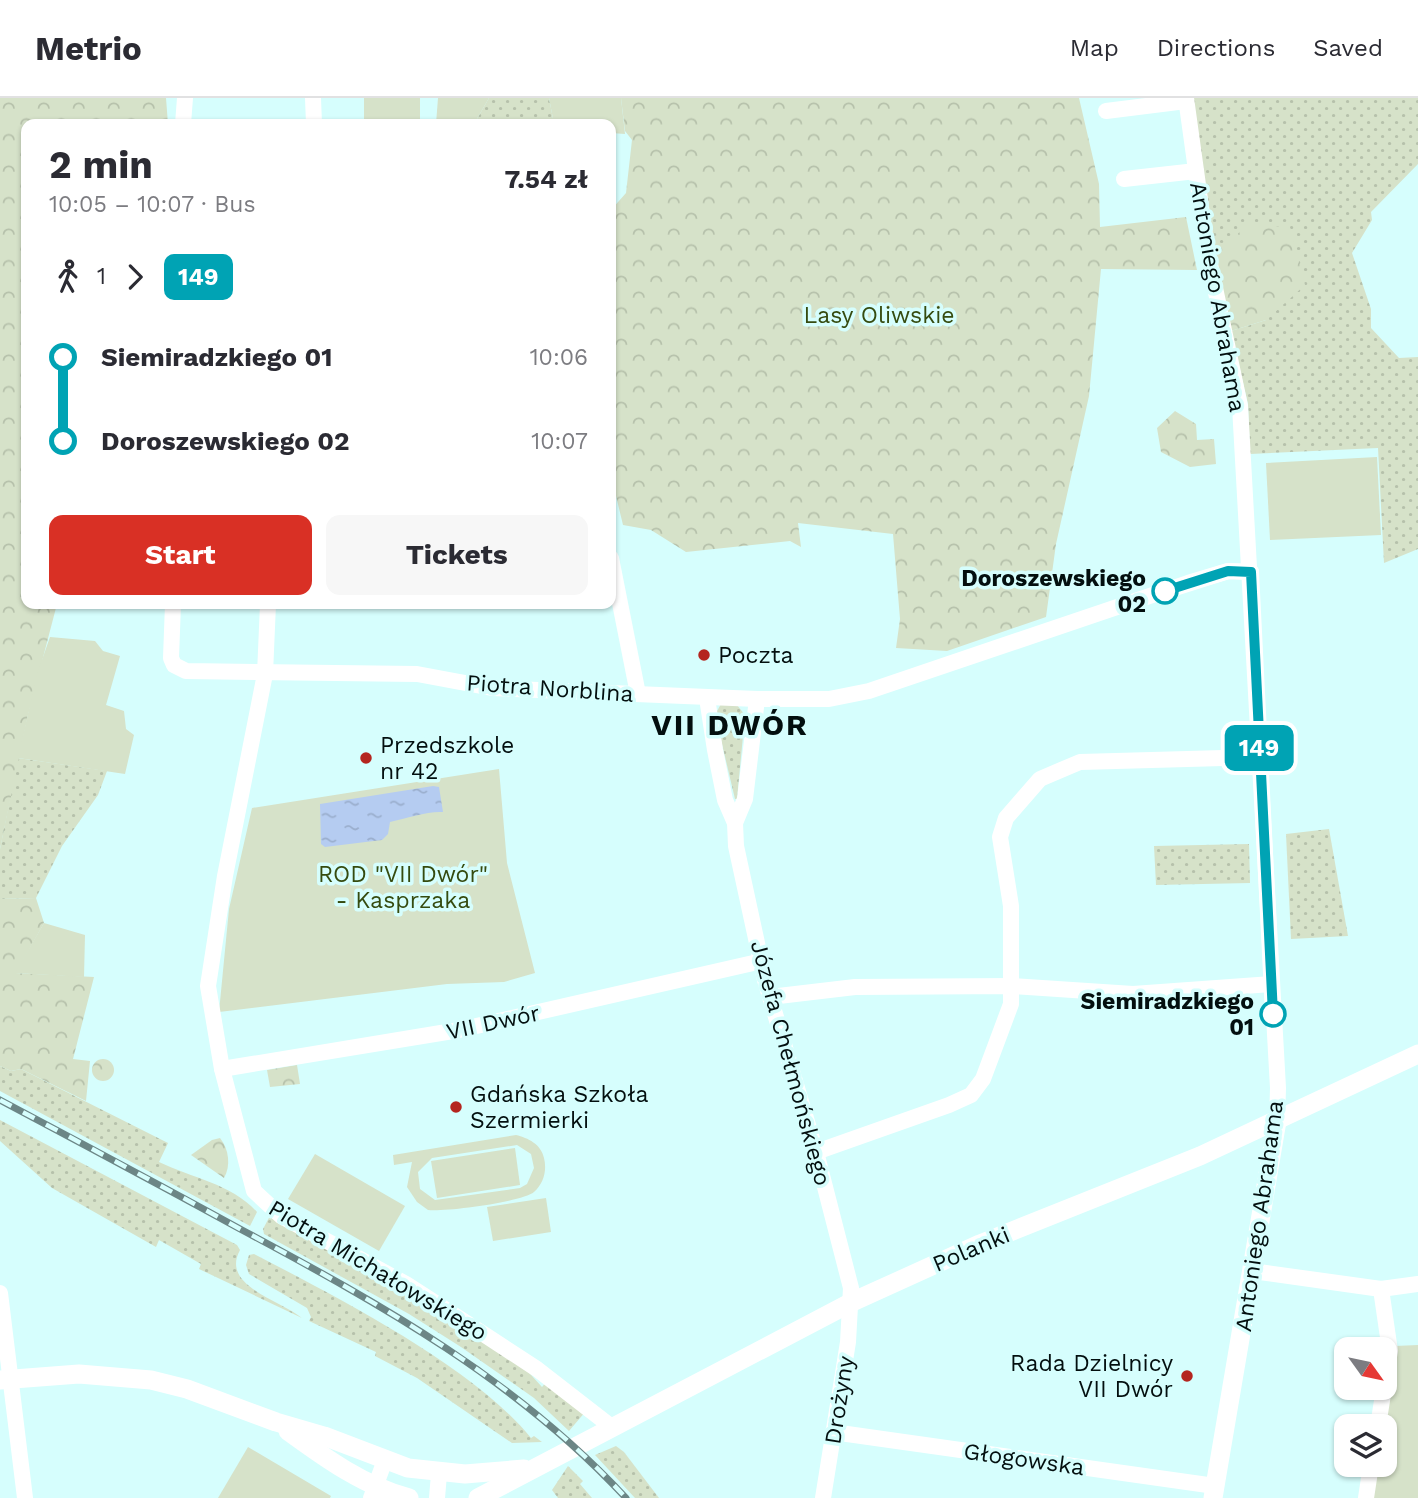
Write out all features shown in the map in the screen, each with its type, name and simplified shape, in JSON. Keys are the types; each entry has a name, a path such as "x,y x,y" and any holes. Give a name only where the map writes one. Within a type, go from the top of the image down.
{"street":[{"path":"183,119 185,98"},
{"path":"313,98 314,119"},
{"path":"1106,111 1186,99"},
{"name":"Antoniego Abrahama","path":"1186,99 1207,250 1239,393 1251,572 1277,1121 1214,1492"},
{"path":"1124,179 1196,171"},
{"name":"Piotra Norblina","path":"173,609 170,658 174,665 186,671 417,674 492,688 706,698 829,699 869,691 1188,583 1228,571 1251,572"},
{"path":"616,586 638,694"},
{"name":"Piotra Michałowskiego","path":"268,609 265,674 208,986 222,1069 254,1191 269,1208 436,1302 537,1370 613,1428"},
{"name":"Józefa Chełmońskiego","path":"706,698 725,800 735,823 736,846 761,961 816,1152 849,1276 852,1302"},
{"name":"Józefa Chełmońskiego","path":"735,823 745,799 757,699"},
{"path":"816,1152 949,1105 971,1095 983,1079 1011,1004 1011,906 1000,837 1006,818 1040,779 1080,762 1259,757"},
{"name":"VII Dwór","path":"222,1069 459,1030 761,961"},
{"path":"770,997 855,987 1012,986 1133,995 1272,984"},
{"name":"Polanki","path":"478,1498 852,1302 980,1244 1127,1187 1418,1055"},
{"path":"1252,1271 1381,1289 1418,1284"},
{"path":"1381,1289 1388,1337"},
{"path":"0,1293 5,1380 25,1498"},
{"name":"Drożyny","path":"823,1498 852,1302"},
{"path":"5,1380 79,1374 151,1380 187,1389 276,1422 324,1436 385,1461 439,1474 536,1468"},
{"path":"276,1422 373,1492 408,1498"},
{"name":"Głogowska","path":"833,1432 1214,1492"},
{"path":"373,1492 385,1461"},
{"path":"438,1498 439,1474"},
{"path":"1366,1498 1369,1477"}],"green space":[{"path":"0,98 166,98 168,119 21,119 21,609 56,609 28,715 0,849"},
{"path":"364,98 420,98 420,119 364,119"},
{"path":"438,98 489,98 477,119 436,119"},
{"path":"489,98 549,98 553,119 477,119"},
{"path":"549,98 621,98 625,134 616,133 616,119 553,119"},
{"name":"Lasy Oliwskie","path":"621,98 1079,98 1099,184 1100,227 1186,217 1197,270 1101,269 1089,396 1056,544 1046,617 947,651 896,648 900,619 893,534 798,523 801,547 790,541 686,552 651,530 623,525 616,496 616,204 626,193 632,140 625,131"},
{"path":"1193,98 1418,98 1418,164 1371,212 1372,220 1352,253 1371,309 1371,328 1399,358 1418,357 1418,549 1384,563 1378,448 1250,454 1248,404 1231,331 1266,320 1214,254"},
{"path":"1248,225 1290,227 1305,285 1266,320 1231,331 1214,254"},
{"path":"1175,411 1196,424 1197,440 1214,439 1216,464 1190,467 1161,452 1157,428"},
{"path":"1377,457 1381,535 1270,540 1266,463"},
{"path":"50,637 95,641 103,651 120,656 106,705 124,711 126,729 134,735 125,774 18,758 37,674"},
{"path":"721,704 737,705 745,715 737,799 717,723 716,713"},
{"path":"18,758 107,771 98,795 62,846 36,898 0,899 0,849"},
{"name":"ROD \"VII Dwór\" - Kasprzaka","path":"499,769 507,863 535,973 504,982 447,984 219,1012 229,909 252,808"},
{"path":"1329,829 1348,936 1291,939 1286,834"},
{"path":"1249,844 1250,883 1156,885 1154,846"},
{"path":"36,898 44,923 16,973 94,977 73,1059 90,1061 86,1101 21,1069 11,1071 0,1066 0,899"},
{"path":"44,923 85,935 84,977 15,973"},
{"path":"103,1059 113,1066 114,1070 107,1080 103,1081 93,1074 92,1070 99,1060"},
{"path":"297,1065 300,1084 270,1087 267,1070"},
{"path":"0,1066 11,1071 21,1069 168,1143 159,1162 224,1188 247,1202 257,1212 250,1226 0,1091"},
{"path":"0,1120 237,1245 240,1250 236,1263 238,1273 245,1283 302,1318 199,1269 201,1264 159,1240 156,1247 52,1188 0,1141"},
{"path":"516,1135 537,1145 544,1158 545,1172 534,1192 527,1196 483,1206 428,1210 417,1202 407,1187 412,1162 394,1165 393,1155","holes":["517,1145 531,1154 534,1168 527,1184 520,1188 435,1200 420,1189 418,1172 432,1158"]},
{"path":"220,1138 228,1158 224,1178 191,1155 212,1140"},
{"path":"515,1148 520,1185 437,1198 431,1161"},
{"path":"315,1154 405,1206 379,1251 288,1199"},
{"path":"546,1198 551,1232 493,1241 487,1207"},
{"path":"271,1214 411,1292 523,1366 542,1387 547,1381 586,1411 569,1431 534,1398 461,1347 409,1314 264,1234 263,1229"},
{"path":"254,1254 363,1312 440,1360 506,1411 531,1438 534,1436 542,1442 512,1443 417,1378 375,1356 376,1352 309,1321 311,1317 307,1308 249,1274 246,1265 249,1255"},
{"path":"1418,1345 1418,1498 1370,1498 1374,1477 1397,1477 1397,1414 1386,1414 1388,1400 1397,1400 1397,1346"},
{"path":"616,1446 624,1452 659,1498 635,1498 595,1455"},
{"path":"248,1447 331,1496 330,1498 218,1498"},
{"path":"568,1466 583,1481 580,1484 592,1498 558,1498 552,1490"}],"water":[{"path":"439,787 443,812 390,822 388,834 382,840 325,847 321,844 320,804"}],"railway":[{"path":"0,1100 396,1316 494,1381 540,1417 626,1498"}],"bus line":[{"name":"149","path":"1165,591 1228,571 1251,572 1273,1014"}],"place":[{"name":"Doroszewskiego 02","path":"1165,591"},
{"name":"Poczta","path":"704,655"},
{"name":"Przedszkole nr 42","path":"366,758"},
{"name":"Siemiradzkiego 01","path":"1273,1014"},
{"name":"Gdańska Szkoła Szermierki","path":"456,1107"},
{"name":"Rada Dzielnicy VII Dwór","path":"1187,1376"}],"district":[{"name":"VII DWÓR","path":"730,725"}]}
